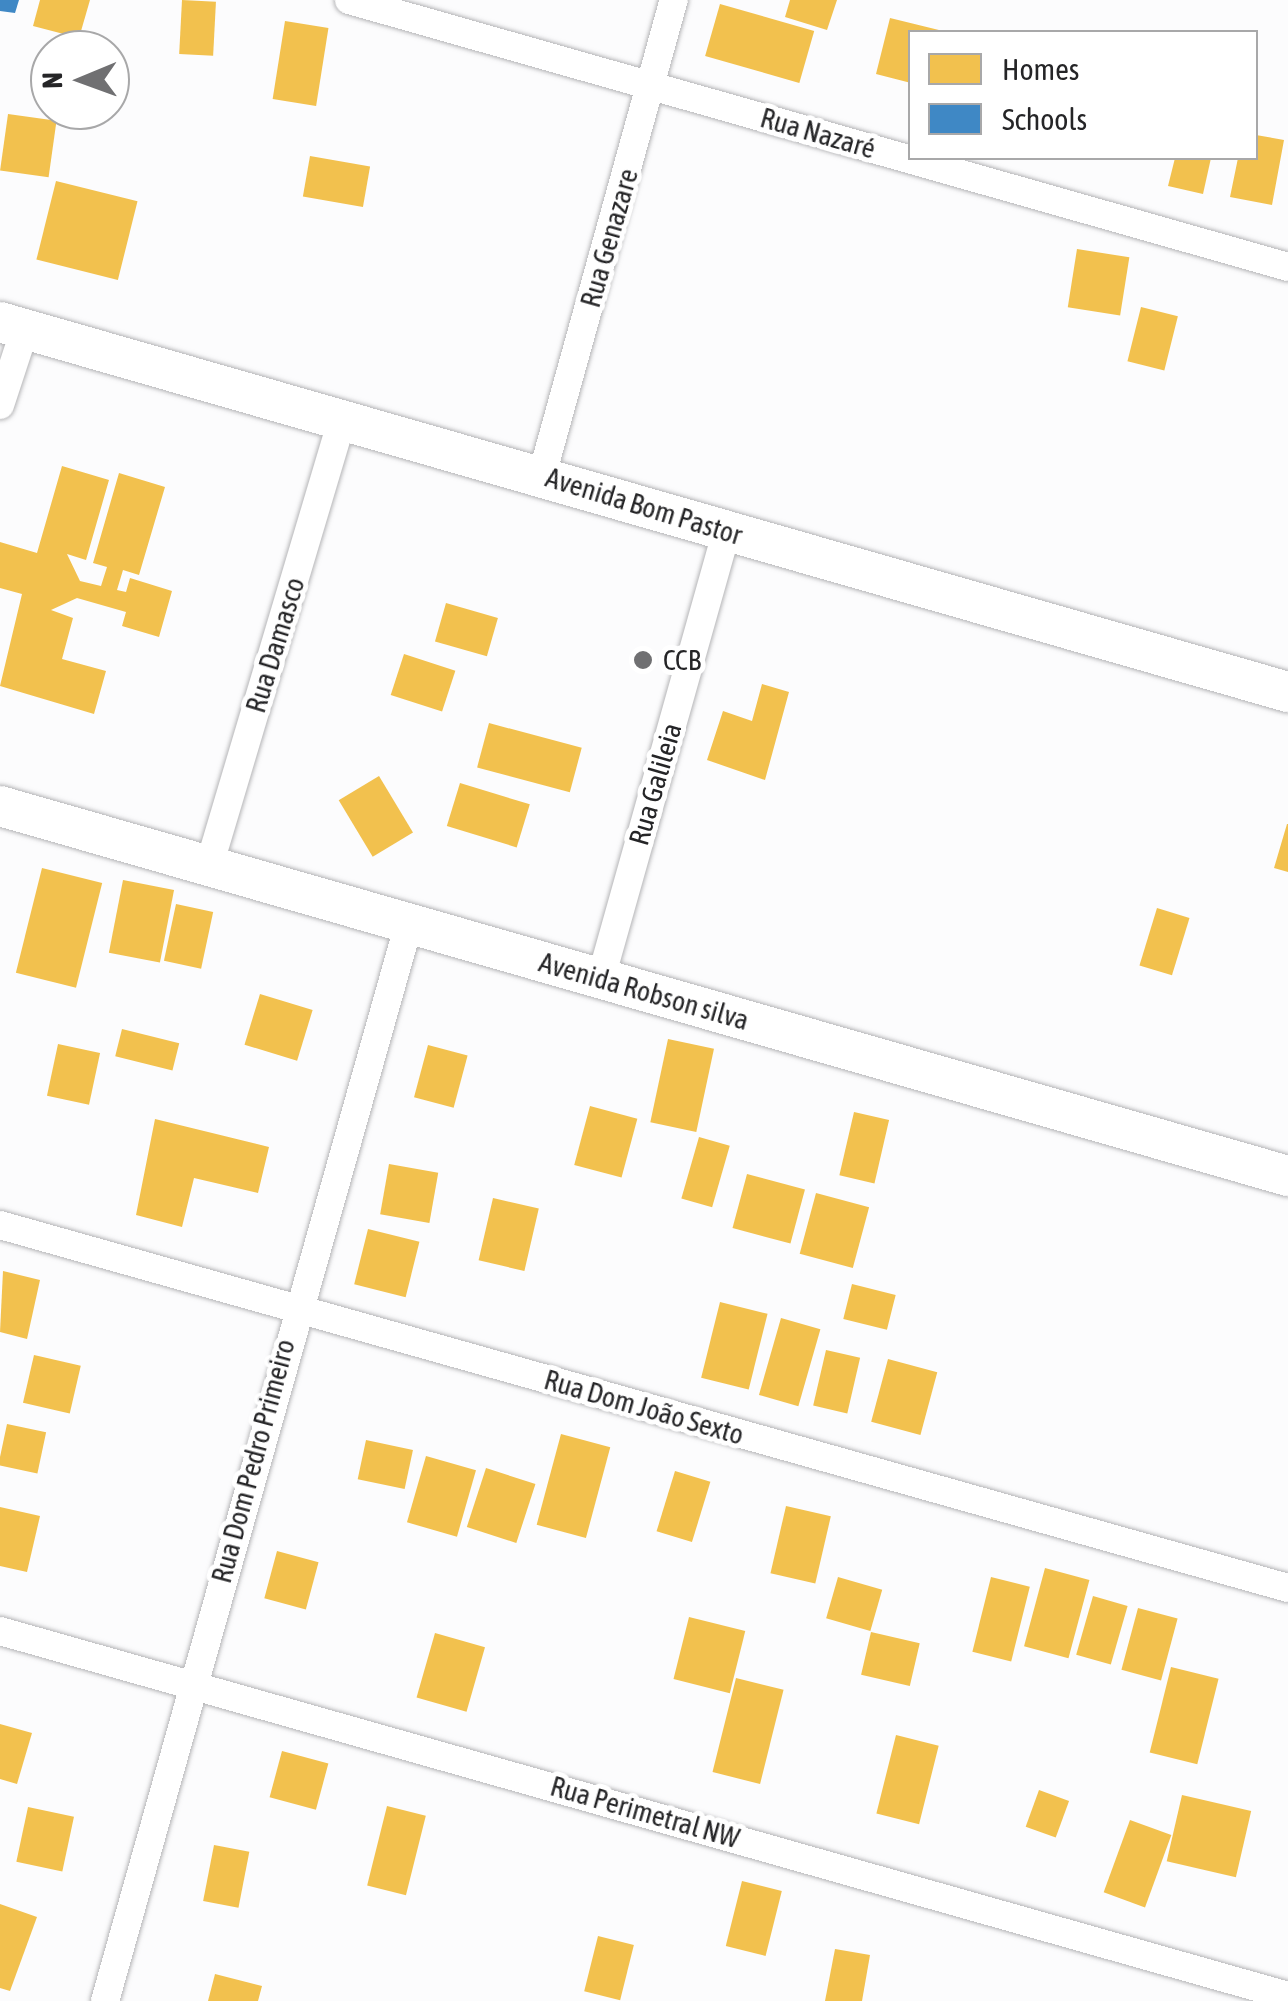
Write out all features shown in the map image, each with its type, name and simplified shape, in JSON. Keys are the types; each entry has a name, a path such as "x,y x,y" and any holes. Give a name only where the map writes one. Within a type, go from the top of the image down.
{"street":[{"name":"Rua Nazaré","path":"349,0 908,159"},
{"name":"Rua Genazare","path":"542,475 674,0"},
{"name":"Rua Nazaré","path":"912,160 1288,267"},
{"name":"Avenida Bom Pastor","path":"12,326 341,424 542,475 726,532 1288,692"},
{"path":"0,405 12,326"},
{"name":"Rua Damasco","path":"210,866 341,424"},
{"name":"Rua Galileia","path":"601,978 726,532"},
{"name":"Avenida Robson silva","path":"0,806 1288,1176"},
{"name":"Rua Dom Pedro Primeiro","path":"105,2001 294,1310 409,923"},
{"name":"Rua Dom João Sexto","path":"0,1225 1288,1588"},
{"name":"Rua Perimetral NW","path":"0,1632 193,1683 1288,1996"}],"building: Homes":[{"path":"40,0 90,0 81,30 33,26"},
{"path":"182,0 216,2 213,56 179,54"},
{"path":"790,0 837,0 827,30 785,17"},
{"path":"720,4 814,31 799,83 705,56"},
{"path":"890,18 939,30 908,30 908,82 876,74"},
{"path":"285,21 328,28 316,106 273,99"},
{"path":"8,114 30,117 30,130 55,130 49,177 0,170"},
{"path":"1258,135 1284,140 1272,205 1230,197 1238,160 1258,160"},
{"path":"310,156 370,167 363,207 303,196"},
{"path":"1174,160 1211,160 1203,194 1168,186"},
{"path":"56,181 138,201 118,280 36,260"},
{"path":"1077,249 1129,257 1120,316 1068,307"},
{"path":"1141,307 1178,316 1164,371 1127,361"},
{"path":"62,466 109,480 86,560 67,554 80,581 101,586 107,567 93,563 119,473 165,487 139,575 123,570 117,590 126,592 130,578 172,591 159,637 122,626 126,612 77,598 51,610 73,618 62,659 106,671 94,714 0,686 22,594 0,588 0,542 37,553"},
{"path":"446,603 498,618 487,656 435,641"},
{"path":"404,654 455,671 442,712 391,695"},
{"path":"762,684 789,692 765,780 707,760 723,711 752,721"},
{"path":"489,723 582,748 570,792 477,767"},
{"path":"379,776 413,833 373,857 339,800"},
{"path":"460,783 530,804 517,847 447,826"},
{"path":"1288,824 1288,872 1274,868"},
{"path":"42,868 102,883 76,988 16,973"},
{"path":"123,880 174,890 160,963 109,953"},
{"path":"176,904 213,912 201,969 164,961"},
{"path":"1157,908 1190,918 1172,975 1139,965"},
{"path":"260,994 313,1010 297,1061 245,1045"},
{"path":"122,1029 179,1043 172,1070 115,1056"},
{"path":"668,1039 714,1049 696,1132 650,1122"},
{"path":"58,1044 100,1053 89,1105 47,1096"},
{"path":"428,1045 468,1056 454,1108 414,1097"},
{"path":"590,1106 637,1119 622,1178 574,1165"},
{"path":"854,1112 889,1120 874,1183 839,1175"},
{"path":"155,1119 269,1147 258,1193 194,1178 182,1227 136,1215"},
{"path":"699,1137 730,1146 712,1207 681,1199"},
{"path":"389,1164 438,1173 429,1223 380,1214"},
{"path":"747,1174 805,1190 790,1244 733,1228"},
{"path":"816,1193 869,1207 853,1268 800,1254"},
{"path":"493,1198 539,1209 524,1271 479,1260"},
{"path":"368,1229 419,1242 406,1297 354,1284"},
{"path":"3,1271 40,1280 27,1339 0,1332"},
{"path":"852,1284 896,1295 887,1330 843,1319"},
{"path":"720,1302 768,1314 749,1390 701,1378"},
{"path":"781,1318 820,1329 798,1406 759,1395"},
{"path":"826,1350 860,1358 847,1413 813,1406"},
{"path":"34,1355 81,1366 70,1414 23,1403"},
{"path":"888,1359 937,1372 920,1435 871,1422"},
{"path":"7,1424 46,1432 37,1473 0,1465"},
{"path":"561,1434 610,1447 586,1538 537,1525"},
{"path":"366,1440 413,1450 405,1489 358,1479"},
{"path":"426,1456 476,1470 457,1537 407,1522"},
{"path":"486,1468 535,1484 516,1543 467,1527"},
{"path":"675,1471 710,1482 692,1542 657,1531"},
{"path":"786,1506 831,1516 815,1584 770,1573"},
{"path":"0,1507 40,1516 27,1572 0,1566"},
{"path":"277,1551 319,1562 306,1609 264,1598"},
{"path":"1045,1568 1089,1580 1068,1658 1024,1646"},
{"path":"838,1577 882,1590 870,1631 826,1618"},
{"path":"991,1577 1030,1587 1011,1661 972,1652"},
{"path":"1093,1596 1128,1606 1111,1665 1076,1655"},
{"path":"1138,1608 1178,1619 1161,1680 1121,1670"},
{"path":"689,1617 745,1631 730,1693 674,1679"},
{"path":"871,1632 920,1643 910,1686 861,1675"},
{"path":"435,1633 485,1647 467,1712 417,1697"},
{"path":"1171,1667 1219,1679 1197,1764 1150,1752"},
{"path":"736,1678 784,1690 760,1784 713,1772"},
{"path":"0,1724 32,1733 17,1784 0,1779"},
{"path":"896,1735 939,1746 919,1824 876,1814"},
{"path":"282,1751 328,1763 316,1810 270,1797"},
{"path":"1039,1790 1069,1801 1056,1838 1026,1827"},
{"path":"1182,1795 1251,1811 1236,1877 1167,1861"},
{"path":"387,1806 426,1816 406,1895 367,1886"},
{"path":"28,1807 74,1817 62,1872 16,1862"},
{"path":"1130,1820 1171,1835 1145,1907 1104,1892"},
{"path":"214,1845 249,1852 238,1908 203,1901"},
{"path":"742,1881 782,1891 766,1956 726,1946"},
{"path":"0,1904 37,1917 10,1991 0,1988"},
{"path":"598,1936 634,1945 620,2000 584,1991"},
{"path":"835,1949 870,1955 862,2001 825,2001"},
{"path":"215,1974 262,1986 258,2001 208,2001"}],"building: Schools":[{"path":"0,0 19,0 15,13 0,11"}],"place":[{"name":"CCB","path":"643,660"}]}
